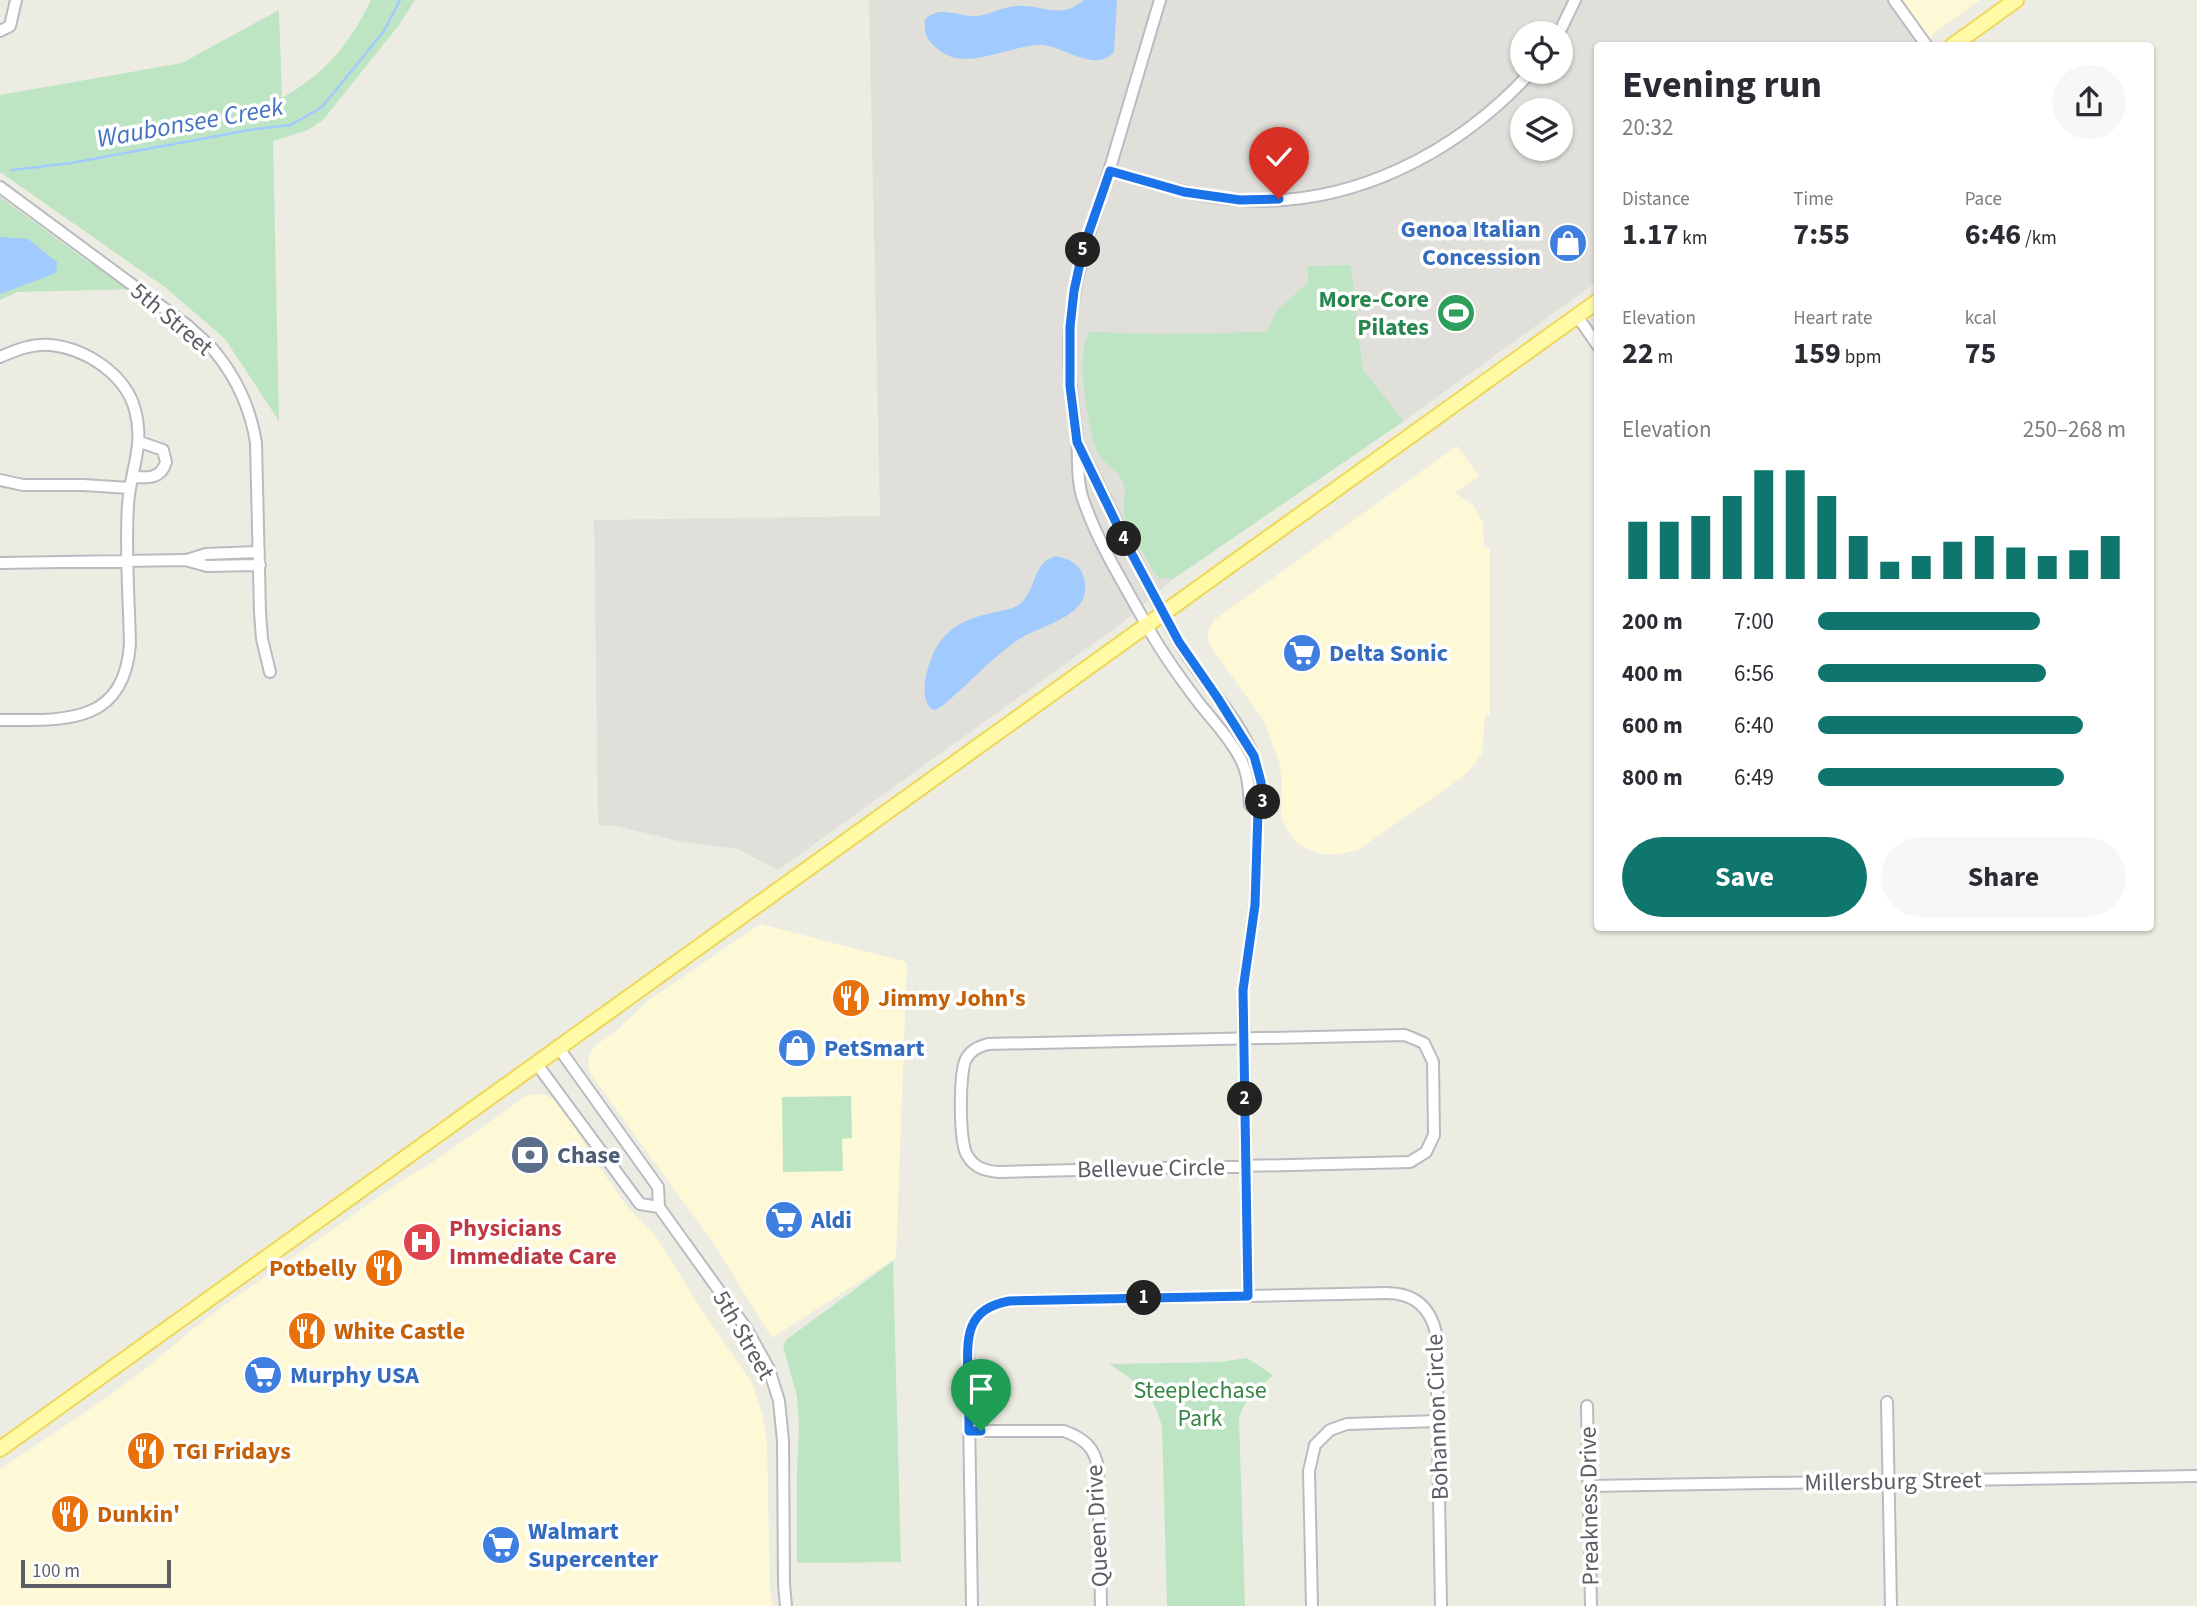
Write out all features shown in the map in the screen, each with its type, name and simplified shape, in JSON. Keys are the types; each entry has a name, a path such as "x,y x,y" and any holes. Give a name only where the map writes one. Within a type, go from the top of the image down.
{"main road":[{"path":"1958,42 2016,0"},
{"path":"0,1449 1594,304"}],"street":[{"path":"0,31 10,26 16,0"},
{"path":"1160,0 1110,171 1083,249 1074,291 1070,327 1070,386 1077,442 1076,460 1081,492 1099,541 1179,677 1225,735 1241,760 1247,776 1251,805 1258,811"},
{"path":"1565,21 1575,0"},
{"path":"1894,0 1924,42"},
{"path":"1110,171 1184,192 1240,200 1322,195 1367,184 1415,161 1462,134 1519,84"},
{"name":"5th Street","path":"0,187 188,326 216,352 236,384 253,421 256,443 262,639 270,672"},
{"path":"1577,316 1594,340"},
{"path":"0,358 28,347 50,345 93,359 113,375 130,397 135,408 140,442 128,519 129,656 126,672 116,689 98,707 80,716 0,720"},
{"path":"0,480 23,485 83,485 132,482 160,474 166,462 163,450 140,442"},
{"path":"1077,442 1163,614 1181,646 1254,756 1261,782 1263,805 1258,811 1255,905 1243,990 1248,1296"},
{"path":"184,561 206,554 260,552"},
{"path":"0,563 184,561 207,566 260,565"},
{"name":"Bellevue Circle","path":"1405,1035 1424,1043 1433,1062 1434,1135 1430,1146 1418,1158 1402,1163 990,1171 983,1170 968,1158 963,1146 961,1071 970,1054 979,1046 1244,1038 1405,1035"},
{"name":"5th Street","path":"558,1047 658,1186 659,1207 746,1328 769,1369 779,1401 783,1441 786,1606"},
{"name":"5th Street","path":"536,1063 640,1204 659,1207"},
{"name":"Bohannon Circle","path":"972,1606 968,1335 975,1319 988,1307 1009,1301 1391,1293 1415,1299 1423,1305 1436,1333 1441,1606"},
{"path":"1887,1402 1891,1606"},
{"name":"Preakness Drive","path":"1587,1406 1591,1606"},
{"path":"1311,1606 1309,1471 1315,1445 1330,1430 1347,1424 1438,1421"},
{"name":"Queen Drive","path":"969,1431 1064,1431 1075,1435 1092,1449 1098,1468 1101,1606"},
{"name":"Millersburg Street","path":"1588,1486 2197,1476"}],"shaded area":[{"path":"869,0 1891,0 1919,42 1594,42 1594,284 1404,421 1173,579 1121,624 778,870 737,849 682,842 617,826 598,825 594,520 880,516"},
{"path":"1891,0 1980,0 1925,42 1922,42"},
{"path":"1457,446 1479,476 1455,493 1472,504 1479,514 1483,524 1484,547 1490,548 1490,715 1485,715 1482,753 1461,778 1358,850 1341,854 1321,854 1295,841 1284,825 1281,815 1282,782 1279,761 1264,721 1210,646 1209,629 1214,620"},
{"path":"760,924 907,962 896,1258 772,1338 714,1244 590,1073 588,1065 589,1055 596,1045 615,1032 649,1000"},
{"path":"544,1094 562,1107 625,1204 657,1238 752,1383 763,1417 767,1444 770,1590 773,1606 0,1606 0,1469 90,1409 144,1370 204,1320 397,1184 436,1160 526,1096"}],"green space":[{"path":"371,0 415,0 399,25 323,120 308,130 273,141 279,421 225,339 166,288 0,172 0,95 182,63 279,10 282,98 312,78 335,57 354,31"},
{"path":"0,197 87,261 138,289 17,292 0,300"},
{"path":"1351,265 1363,370 1404,421 1173,579 1159,578 1125,518 1125,490 1122,480 1098,453 1094,442 1083,373 1085,342 1090,332 1267,332 1277,310 1308,283 1308,266"},
{"path":"851,1096 852,1138 842,1139 843,1171 783,1172 782,1097"},
{"path":"893,1261 901,1562 797,1563 799,1426 797,1396 783,1346 786,1340"},
{"name":"Steeplechase Park","path":"1247,1358 1273,1375 1246,1401 1239,1417 1245,1606 1167,1606 1162,1427 1149,1396 1109,1364 1219,1362"}],"water":[{"path":"1084,0 1117,0 1114,52 1106,58 1089,60 1043,45 962,59 939,50 926,34 925,19 938,12 978,16 1016,6 1059,11 1067,10"},
{"path":"0,237 28,239 57,262 56,273 0,294"},
{"path":"1056,556 1074,563 1080,569 1085,592 1081,602 1062,619 1015,642 942,706 931,709 925,696 925,682 931,659 942,639 967,621 1017,606 1028,594 1042,565"}],"waterway":[{"name":"Waubonsee Creek","path":"12,170 71,163 255,129 291,125 322,107 384,31 400,0"}],"place":[{"name":"Genoa Italian Concession","path":"1568,243"},
{"name":"More-Core Pilates","path":"1456,313"},
{"name":"Delta Sonic","path":"1302,653"},
{"name":"Jimmy John's","path":"851,998"},
{"name":"PetSmart","path":"797,1048"},
{"name":"Chase","path":"530,1155"},
{"name":"Aldi","path":"784,1220"},
{"name":"Physicians Immediate Care","path":"422,1242"},
{"name":"Potbelly","path":"384,1268"},
{"name":"White Castle","path":"307,1331"},
{"name":"Murphy USA","path":"263,1375"},
{"name":"TGI Fridays","path":"146,1451"},
{"name":"Dunkin'","path":"70,1514"},
{"name":"Walmart Supercenter","path":"501,1545"}],"route":[{"path":"981,1431 969,1431 968,1335 975,1319 988,1307 1009,1301 1248,1296 1243,990 1255,905 1258,811 1263,805 1261,782 1254,756 1239,730 1181,646 1163,614 1077,442 1070,386 1070,327 1083,249 1110,171 1184,192 1240,200 1279,199"}]}
